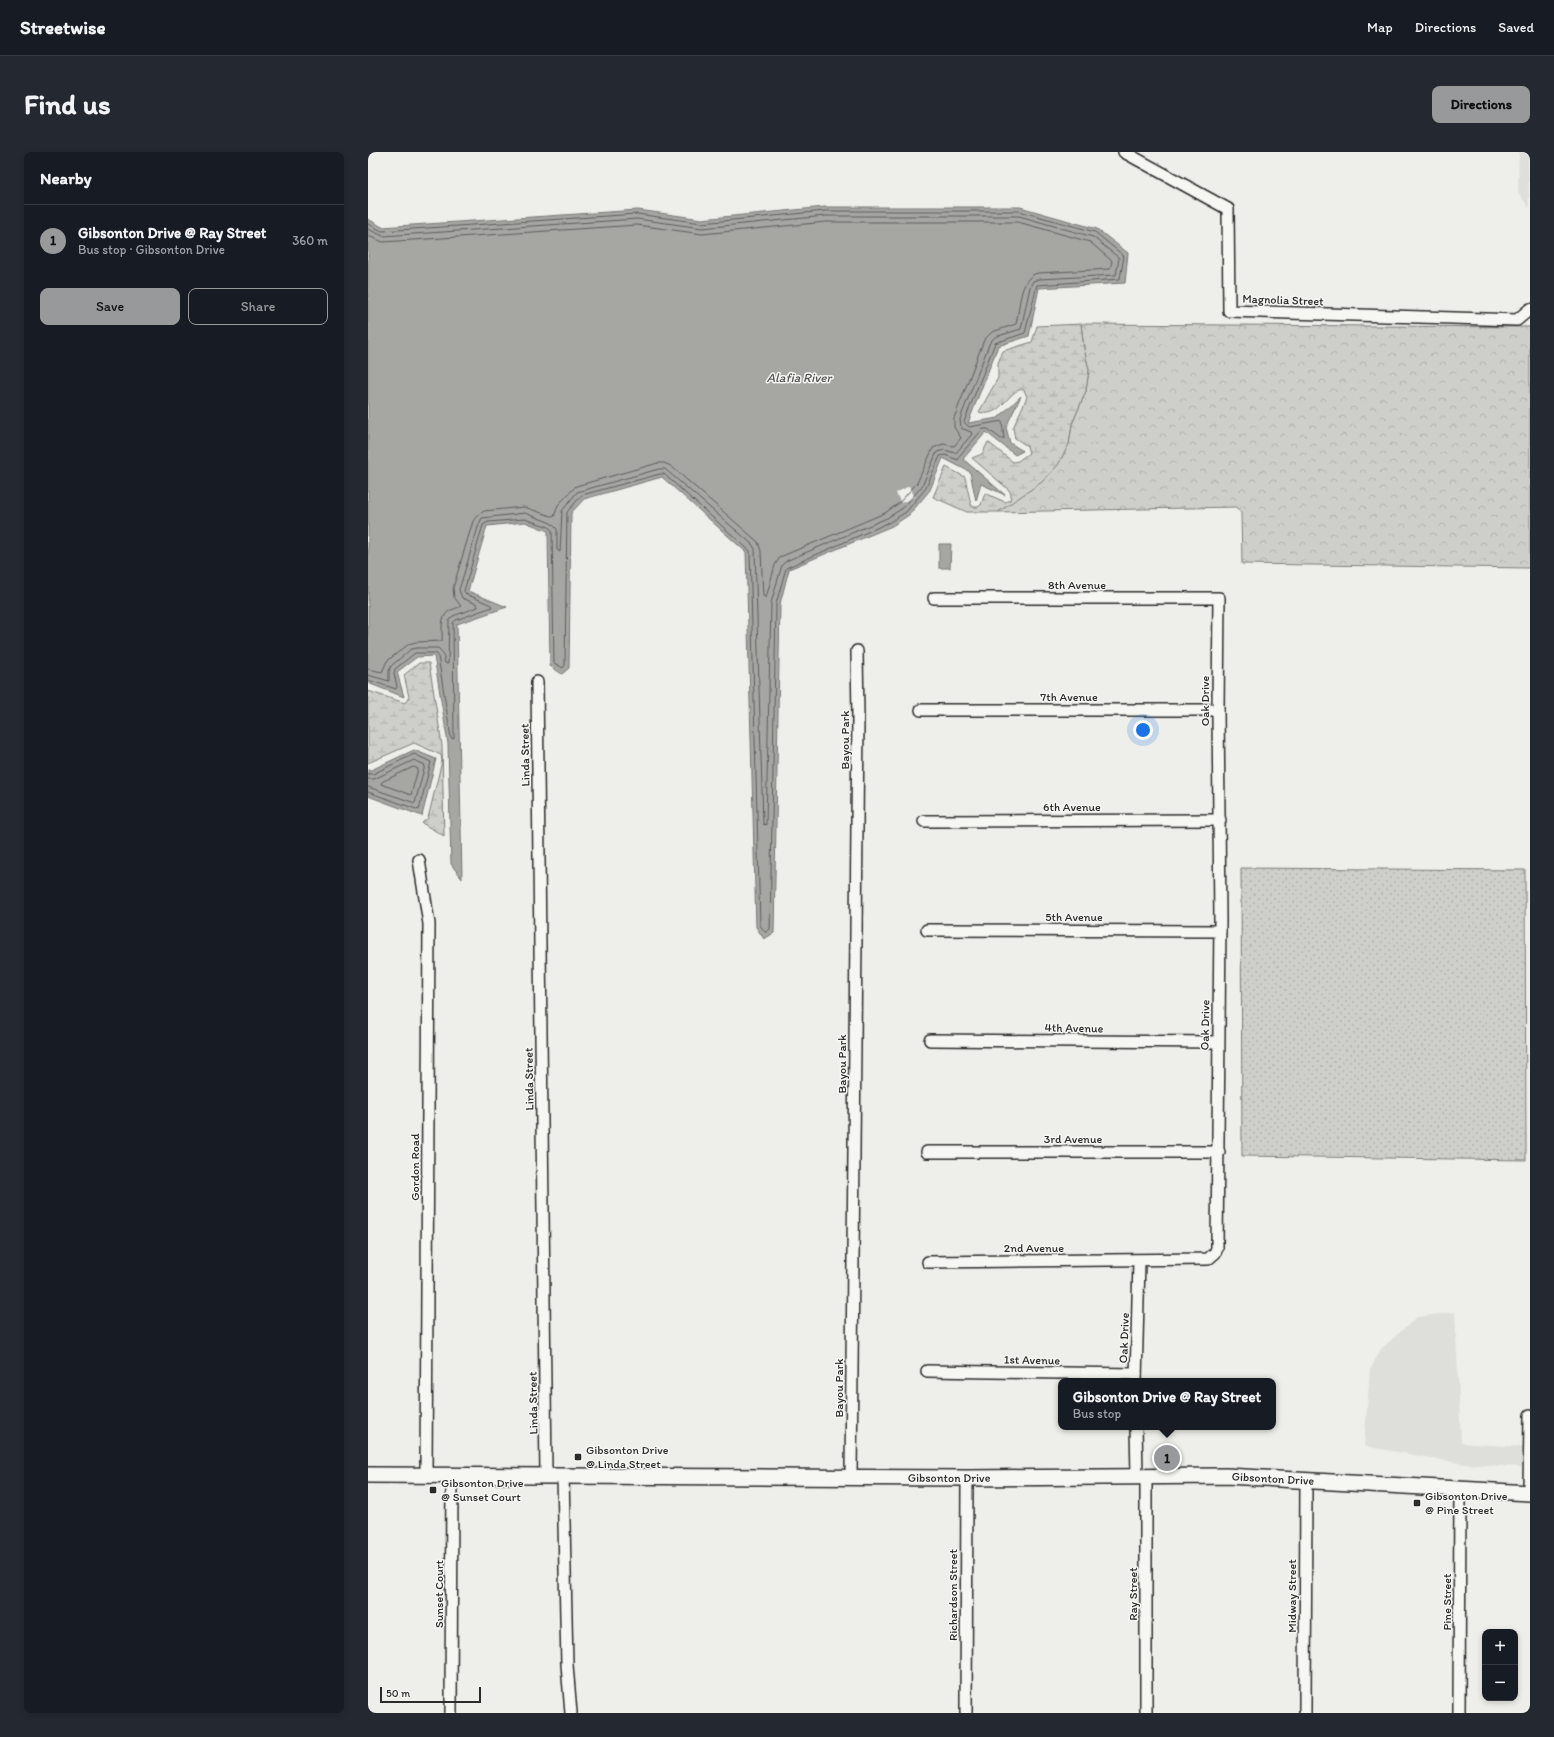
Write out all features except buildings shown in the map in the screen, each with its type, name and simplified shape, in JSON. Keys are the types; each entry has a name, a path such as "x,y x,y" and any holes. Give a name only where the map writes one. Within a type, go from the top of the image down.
{"main road":[{"name":"Gibsonton Drive","path":"368,1474 852,1476 967,1478 1226,1476 1530,1493"}],"street":[{"name":"Magnolia Street","path":"1124,152 1228,209 1229,311 1517,320 1530,309"},
{"name":"8th Avenue","path":"934,598 1219,598"},
{"name":"Oak Drive","path":"1136,1378 1139,1261 1208,1259 1215,1253 1217,1242 1220,931 1218,710 1219,598"},
{"name":"Bayou Park","path":"852,1476 858,726 857,651"},
{"name":"Linda Street","path":"537,682 546,1475"},
{"name":"7th Avenue","path":"921,710 1218,710"},
{"name":"6th Avenue","path":"924,821 1220,820"},
{"name":"Gordon Road","path":"419,860 428,924 426,1475"},
{"name":"5th Avenue","path":"927,930 1220,931"},
{"name":"4th Avenue","path":"930,1040 1218,1042"},
{"name":"3rd Avenue","path":"927,1152 1219,1152"},
{"name":"2nd Avenue","path":"928,1262 1139,1261"},
{"name":"1st Avenue","path":"927,1371 1136,1378"},
{"path":"1530,1415 1530,1493"},
{"path":"1136,1430 1142,1476"},
{"name":"Sunset Court","path":"451,1713 452,1475"},
{"path":"563,1475 567,1665 571,1713"},
{"name":"Ray Street","path":"1142,1476 1146,1713"},
{"name":"Richardson Street","path":"966,1713 967,1478"},
{"name":"Midway Street","path":"1305,1713 1306,1480"},
{"name":"Pine Street","path":"1460,1490 1460,1713"}],"shaded area":[{"path":"1519,152 1528,152 1529,208 1518,192"},
{"path":"1455,1312 1461,1443 1523,1447 1523,1467 1464,1464 1364,1446 1370,1370 1381,1349 1417,1317"}],"green space":[{"path":"1081,324 1530,327 1530,568 1242,564 1241,513 1236,507 998,512 1069,444 1072,424 1086,391 1089,370 1084,349"},
{"path":"1081,324 1084,349 1089,370 1086,391 1072,424 1069,444 1058,465 1042,482 998,512 967,512 933,497 946,467 965,477 971,505 974,507 981,505 985,493 1005,502 1010,500 1011,494 1009,490 972,458 982,454 988,442 1013,462 1018,461 1029,453 1027,446 1015,438 1013,428 1027,397 1024,390 1019,390 1014,393 994,411 987,413 979,412 998,378 998,363 1003,351 1032,342 1037,326"},
{"path":"419,663 429,663 442,745 444,836 422,823 428,818 442,761 441,755 414,743 368,763 368,691 405,703 409,697 404,675"},
{"path":"1241,868 1525,870 1526,1160 1242,1156"}],"water":[{"name":"Alafia River","path":"825,207 1020,207 1097,229 1128,253 1125,283 1039,288 1029,336 998,346 968,423 998,418 1021,396 1006,427 1010,443 1023,451 1015,455 986,432 963,459 1005,495 981,484 976,501 970,472 943,458 930,490 909,515 892,526 789,569 780,604 774,933 764,939 756,927 746,552 662,477 584,499 571,513 569,668 562,674 550,666 548,531 525,522 487,526 468,591 507,607 457,624 462,879 451,864 448,744 434,656 417,657 397,672 404,697 368,683 368,219 382,227 638,210 702,219"},
{"path":"939,544 951,544 950,568 939,568"},
{"path":"414,750 436,759 422,816 368,796 368,770"}],"pier":[{"path":"909,486 915,497 901,503 896,493"}],"place":[{"name":"Gibsonton Drive @ Linda Street","path":"578,1457"},
{"name":"Gibsonton Drive @ Ray Street","path":"1167,1458"},
{"name":"Gibsonton Drive @ Sunset Court","path":"433,1490"},
{"name":"Gibsonton Drive @ Pine Street","path":"1417,1503"}]}
